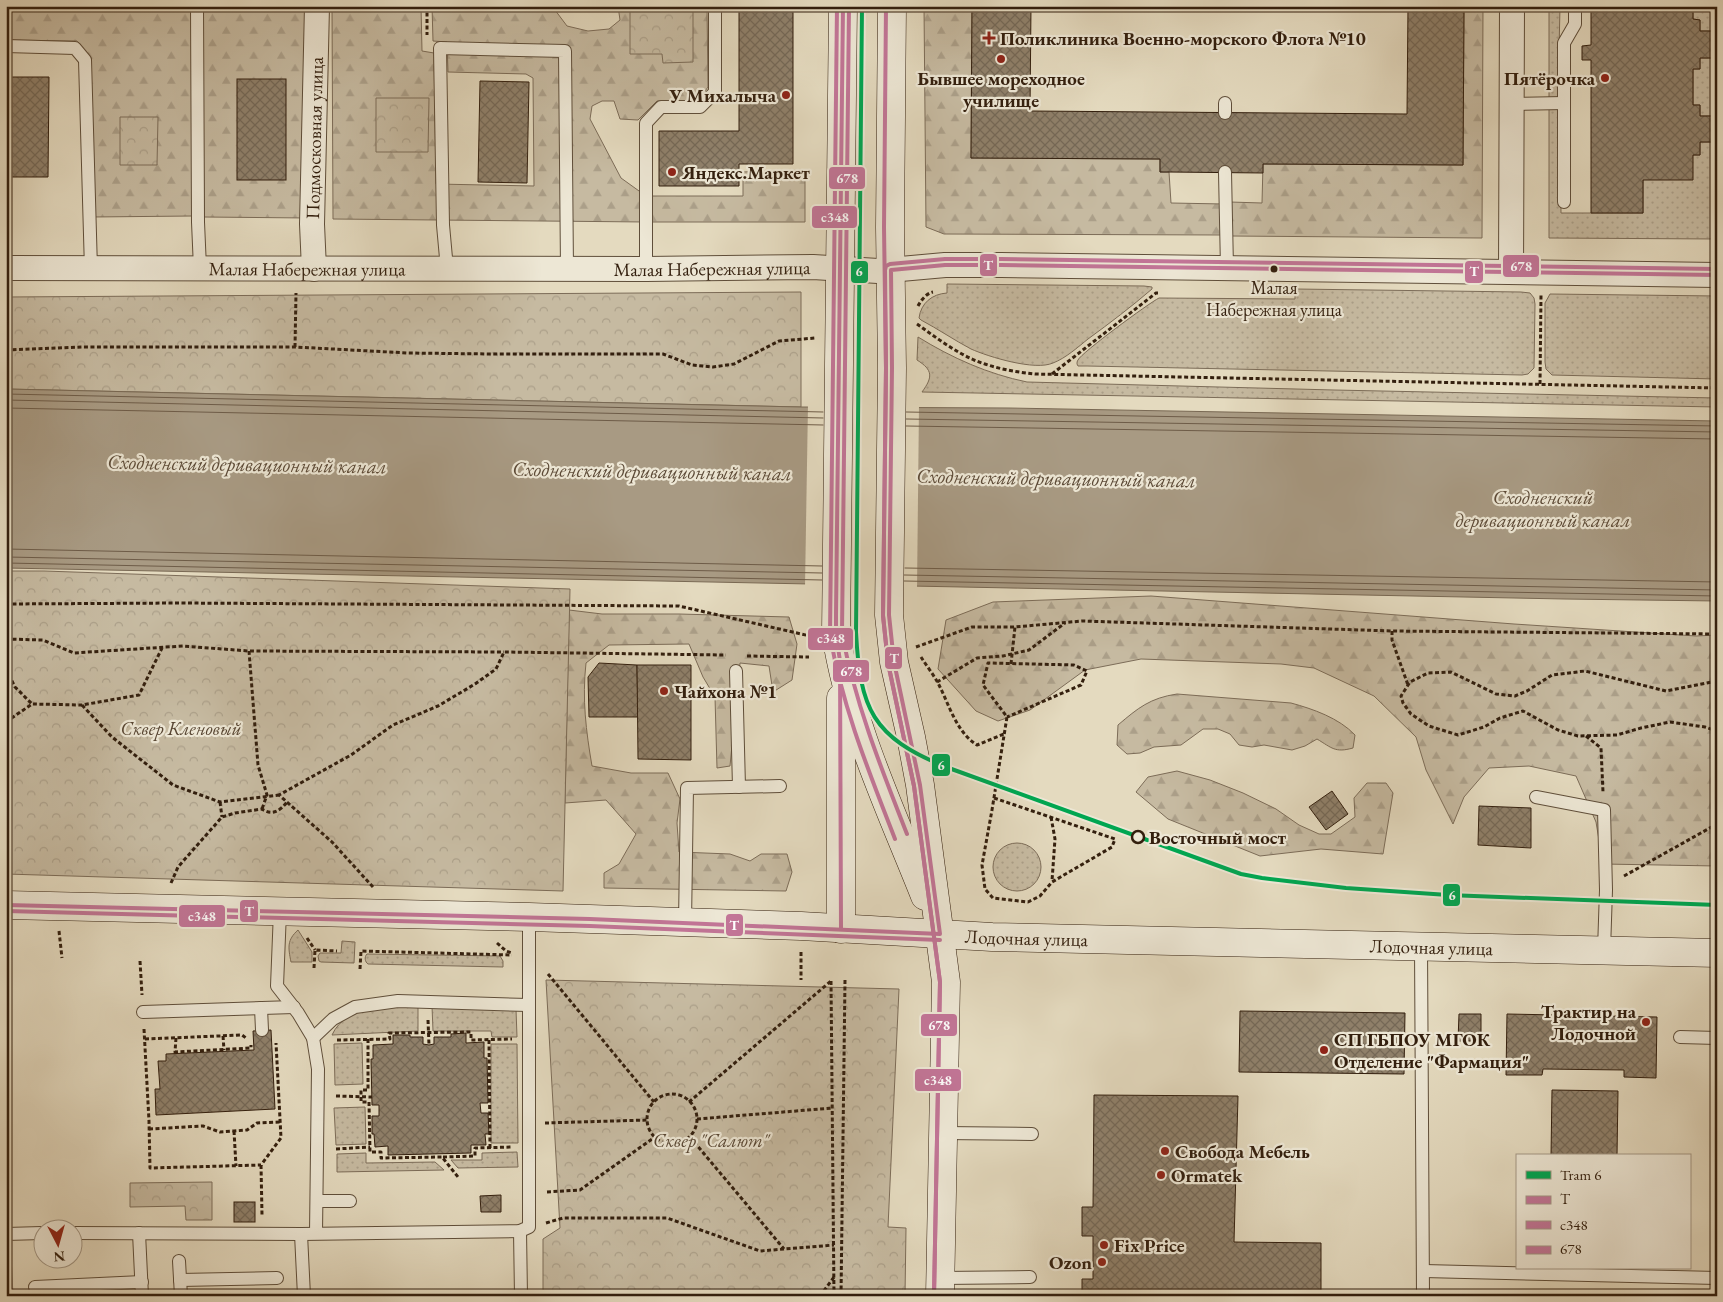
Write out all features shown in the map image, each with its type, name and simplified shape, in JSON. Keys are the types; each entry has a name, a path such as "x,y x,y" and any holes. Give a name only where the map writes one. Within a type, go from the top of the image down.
{"main road":[{"path":"843,6 836,634 840,660 862,737 940,934"},
{"path":"892,6 892,368 889,616 894,662 920,785 946,982 940,1287"},
{"path":"840,660 841,929"},
{"name":"Лодочная улица","path":"6,905 528,917 841,929 1011,938 1717,953"}],"street":[{"name":"Подмосковная улица","path":"314,269 312,224 317,6"},
{"path":"1511,272 1512,6"},
{"name":"Малая Набережная улица","path":"6,268 646,269 813,267 878,271 946,265 1717,275"}],"lane":[{"path":"197,6 200,268"},
{"path":"646,269 646,123 661,107 700,107 715,92 716,6"},
{"path":"1564,202 1564,43 1575,24 1575,6"},
{"path":"6,46 75,48 85,60 91,269"},
{"path":"447,269 443,225 440,48 565,51 567,269"},
{"path":"1511,104 1564,103"},
{"path":"1225,172 1227,268"},
{"path":"736,671 739,787"},
{"path":"685,923 687,788 780,786"},
{"path":"1536,797 1604,810 1606,886 1604,950"},
{"path":"280,911 277,986 318,1033 316,1233"},
{"path":"521,1296 529,1193 529,1124 524,1004 528,917"},
{"path":"1421,946 1423,1296"},
{"path":"318,1033 333,1019 354,1007 398,1001 524,1004"},
{"path":"143,1012 294,1007"},
{"path":"262,1030 268,1008"},
{"path":"1680,1037 1717,1038"},
{"path":"943,1133 1032,1134"},
{"path":"317,1201 350,1201"},
{"path":"82,1233 301,1234 525,1229"},
{"path":"6,1234 32,1233"},
{"path":"139,1233 142,1296"},
{"path":"301,1234 304,1296"},
{"path":"179,1261 181,1296"},
{"path":"1424,1271 1717,1278"},
{"path":"940,1287 1030,1277"},
{"path":"180,1280 277,1278"},
{"path":"35,1287 142,1282"}],"path":[{"path":"295,347 296,292"},
{"path":"918,308 920,301 930,293 937,292"},
{"path":"1052,375 1156,293 1162,293"},
{"path":"1540,384 1541,293"},
{"path":"914,332 914,322 939,340 974,360 1013,372 1052,375 1717,388"},
{"path":"6,350 82,347 295,347 408,353 663,354 692,365 713,368 734,364 778,341 815,338"},
{"path":"6,604 180,602 679,606 810,636"},
{"path":"1005,734 977,745 968,740 953,716 937,682 915,648 972,627 1015,627 1082,622 1392,631 1717,634"},
{"path":"937,682 977,658 1003,656 1029,650 1065,623"},
{"path":"1012,664 1015,627"},
{"path":"1392,631 1392,640 1408,686"},
{"path":"6,639 43,640 74,653 184,646 249,651 726,655"},
{"path":"6,722 32,704 82,705 139,696 162,648"},
{"path":"249,651 258,765 267,795 262,809"},
{"path":"82,705 112,737 173,785 220,802 279,795 350,755 393,725 438,706 475,684 496,669 504,652"},
{"path":"745,656 809,657"},
{"path":"994,798 1115,839 1112,847 1052,882 1040,896 1028,902 993,898 985,889 982,865 1007,717 983,686 988,663 1074,665 1087,670 1080,685 1007,717"},
{"path":"6,669 15,686 32,704"},
{"path":"1717,681 1666,691 1585,671 1552,675 1527,691 1515,696 1496,694 1451,672 1428,673 1410,682 1401,696 1403,703 1411,714 1429,726 1458,735 1484,727 1500,718 1523,711 1558,730 1578,736 1617,735 1670,722 1705,727 1717,732"},
{"path":"1586,736 1601,748 1604,810"},
{"path":"279,795 332,842 377,891"},
{"path":"220,802 222,818"},
{"path":"170,886 178,867 222,818 235,813 262,809 266,812 274,812 281,809 287,802"},
{"path":"1051,817 1055,839 1052,882"},
{"path":"1606,886 1717,824"},
{"path":"59,930 62,958"},
{"path":"306,936 315,950 314,968"},
{"path":"360,969 360,951 518,955 506,951 494,940"},
{"path":"800,944 801,980"},
{"path":"315,950 337,951"},
{"path":"140,961 150,1168 261,1165"},
{"path":"548,974 654,1102"},
{"path":"841,1296 845,980"},
{"path":"689,1102 831,981 834,1296"},
{"path":"427,1002 429,1045"},
{"path":"318,1033 327,1040 390,1039 389,1033 471,1032 471,1040 520,1040 524,1004"},
{"path":"263,1234 261,1165 280,1138 268,1008"},
{"path":"145,1039 223,1036 242,1036 246,1038 251,1048 175,1052 176,1038"},
{"path":"223,1036 224,1050"},
{"path":"368,1040 368,1090 361,1090 361,1102 369,1102 370,1152 381,1152 381,1158 475,1156 475,1148 529,1147"},
{"path":"489,1040 490,1148"},
{"path":"671,1095 681,1096 689,1102 695,1109 697,1119 690,1137 682,1142 672,1144 663,1143 655,1137 649,1129 647,1120 649,1110 654,1102 662,1096 671,1095"},
{"path":"318,1096 372,1096"},
{"path":"697,1119 833,1108"},
{"path":"529,1124 647,1120"},
{"path":"149,1129 203,1126 220,1132 247,1130 257,1123 280,1122"},
{"path":"234,1131 236,1166"},
{"path":"529,1193 580,1190 655,1137"},
{"path":"690,1137 784,1249"},
{"path":"332,1149 370,1148"},
{"path":"442,1157 458,1177"},
{"path":"525,1229 563,1218 667,1218 760,1251 834,1245"},
{"path":"820,1296 834,1277"}],"green space":[{"path":"6,6 192,6 192,216 92,217 89,57 77,41 6,40"},
{"path":"202,6 310,6 307,218 204,217"},
{"path":"332,6 421,6 422,51 434,53 436,184 534,186 533,78 526,74 448,72 447,42 433,41 432,6 552,6 567,26 588,31 609,29 620,20 618,6 707,6 708,87 698,101 657,101 638,120 620,119 614,101 602,101 592,106 590,119 621,178 646,196 743,196 743,172 805,170 805,222 333,219"},
{"path":"924,6 972,6 971,158 1160,159 1160,172 1169,172 1171,203 1224,204 1223,235 944,234 926,227"},
{"path":"1464,6 1483,6 1482,238 1230,236 1230,202 1262,203 1263,164 1463,165"},
{"path":"1549,6 1560,6 1558,97 1549,99"},
{"path":"1643,6 1717,6 1717,31 1700,31 1700,20 1693,19 1693,7"},
{"path":"693,8 693,62 663,63 662,54 630,54 630,9"},
{"path":"1700,58 1717,58 1717,116 1700,116 1700,105 1693,105 1693,69 1700,69"},
{"path":"376,98 429,98 428,152 376,152"},
{"path":"1549,107 1560,107 1561,213 1643,213 1643,180 1693,155 1700,155 1700,142 1717,142 1717,239 1549,238"},
{"path":"120,117 158,117 157,165 120,165"},
{"path":"947,284 1144,286 1152,287 1152,289 1058,361 1045,365 1035,365 1000,359 971,349 921,320 919,318 922,308 932,297 947,293"},
{"path":"1295,289 1530,293 1534,298 1535,304 1534,368 1528,374 1522,375 1078,366 1077,364 1077,361 1091,348 1159,298 1295,299"},
{"path":"801,292 801,407 6,389 6,297"},
{"path":"1550,294 1716,296 1717,379 1552,375 1546,369 1545,362 1545,303"},
{"path":"918,337 944,352 971,364 998,375 1027,382 1717,398 1717,407 922,392 930,374 926,367 917,360"},
{"name":"Сквер Кленовый","path":"6,571 570,589 563,891 6,874"},
{"path":"1151,596 1514,624 1696,636 1717,635 1717,866 1603,864 1596,822 1576,776 1529,766 1489,768 1464,797 1453,824 1426,770 1416,737 1374,696 1314,668 1281,664 1141,659 1085,670 1030,710 998,721 976,711 938,669 946,620 993,602"},
{"path":"569,610 602,614 789,617 797,644 792,680 773,692 769,666 740,663 730,766 717,768 715,697 703,677 689,644 609,645 586,663 584,689 586,728 592,766 631,773 668,773 680,799 677,823 679,852 730,854 750,861 761,854 787,854 792,872 786,891 604,888 604,873 619,864 636,834 606,800 565,803"},
{"path":"1177,694 1299,705 1317,711 1349,729 1355,735 1353,748 1338,750 1317,739 1305,746 1292,750 1264,745 1252,747 1239,745 1230,734 1218,729 1203,729 1181,745 1154,747 1140,753 1127,754 1117,745 1118,725 1152,701"},
{"path":"1177,771 1210,780 1243,793 1276,809 1299,825 1319,834 1331,834 1355,817 1354,798 1367,783 1386,783 1393,793 1383,854 1321,849 1260,856 1168,819 1136,792 1148,777"},
{"path":"1012,843 1022,843 1034,850 1041,862 1041,872 1034,884 1022,891 1012,891 1004,887 997,880 993,872 993,862 997,854 1004,847"},
{"path":"298,930 312,952 312,962 291,962 289,944"},
{"path":"342,941 355,942 354,963 319,961 318,956 320,953 341,953"},
{"path":"367,954 500,956 503,961 503,967 368,964 365,959"},
{"name":"Сквер \"Салют\"","path":"546,980 899,989 888,1227 906,1228 905,1296 543,1296 543,1239 560,1228"},
{"path":"418,1006 418,1031 332,1035 347,1018 358,1013 382,1008"},
{"path":"432,1006 516,1009 517,1037 492,1037 491,1031 433,1031"},
{"path":"362,1043 363,1084 335,1085 334,1044"},
{"path":"491,1044 517,1044 518,1143 491,1143"},
{"path":"365,1107 366,1144 336,1145 334,1108"},
{"path":"517,1152 518,1167 458,1168 451,1160 482,1160 482,1153"},
{"path":"366,1153 366,1163 435,1162 444,1170 337,1172 337,1154"},
{"path":"212,1182 212,1220 186,1220 185,1206 130,1207 130,1183"},
{"path":"6,1256 11,1256 13,1296 6,1296"}],"water":[{"name":"Сходненский деривационный канал","path":"6,389 801,407 1009,408 1717,421 1717,601 6,568"}],"pier":[{"path":"808,404 919,405 917,589 805,587"}],"building":[{"path":"739,6 793,6 793,164 739,164 739,186 659,186 659,131 739,131"},
{"name":"Бывшее мореходное училище","path":"972,6 1031,6 1030,111 1407,114 1408,6 1464,6 1463,165 1263,164 1263,173 1160,172 1160,159 971,158"},
{"path":"1591,6 1693,7 1693,19 1700,20 1700,31 1717,31 1717,58 1700,58 1700,69 1693,69 1693,105 1700,105 1700,116 1717,116 1717,142 1700,142 1700,155 1693,155 1693,180 1643,180 1643,213 1591,213 1591,60 1582,60 1582,46 1591,45"},
{"path":"6,77 49,77 48,177 6,177"},
{"path":"237,79 286,79 286,180 237,180"},
{"path":"480,81 529,82 527,183 478,182"},
{"path":"599,663 637,665 638,717 589,717 588,677"},
{"name":"Чайхона №1","path":"637,665 691,665 691,760 638,759"},
{"path":"1332,791 1348,814 1326,830 1309,807"},
{"path":"1479,806 1531,808 1531,848 1478,845"},
{"name":"СП ГБПОУ МГОК Отделение \"Фармация\"","path":"1240,1011 1405,1013 1404,1074 1239,1072"},
{"path":"1459,1014 1481,1014 1481,1041 1458,1041"},
{"path":"1507,1014 1657,1017 1656,1078 1624,1077 1624,1070 1543,1069 1542,1075 1506,1075"},
{"path":"271,1030 275,1109 156,1115 155,1089 160,1089 158,1061 166,1061 166,1054 254,1050 253,1031"},
{"path":"466,1033 466,1043 484,1042 484,1058 487,1058 488,1103 480,1103 481,1113 488,1113 489,1134 485,1134 486,1145 471,1145 471,1153 388,1155 388,1146 375,1147 374,1134 372,1134 372,1116 379,1116 379,1105 372,1105 371,1059 373,1059 373,1045 393,1044 393,1035 423,1037 423,1044 429,1045 434,1044 434,1037 451,1037 451,1034"},
{"path":"1552,1090 1618,1091 1617,1154 1551,1154"},
{"name":"Свобода Мебель","path":"1094,1095 1238,1096 1234,1242 1321,1243 1321,1291 1256,1291 1256,1296 1082,1296 1082,1279 1093,1279 1093,1236 1082,1236 1082,1207 1093,1207"},
{"path":"501,1195 501,1212 481,1212 480,1196"},
{"path":"234,1202 255,1202 255,1222 234,1222"},
{"path":"466,1292 466,1296 414,1296 414,1294"}],"tram line":[{"name":"6","path":"862,6 856,632 861,681 867,701 875,717 886,731 901,744 921,756 946,767 1241,874 1346,888 1448,895 1717,905"}],"transit line":[{"name":"с348","path":"837,6 830,635 849,713 866,764 895,839"},
{"name":"Т","path":"841,929 840,661 836,634 836,615 843,6"},
{"name":"678","path":"849,6 842,633 861,710 907,834"},
{"name":"с348","path":"886,6 884,227 886,368 883,615 888,663 914,786 940,982 934,1296"},
{"name":"678","path":"934,1296 940,982 914,786 888,663 883,616 886,266 890,264 945,259 1001,259 1717,269"},
{"name":"Т","path":"6,905 590,919 940,934 920,785 894,662 889,615 892,368 891,270 945,265 1001,265 1717,275"},
{"name":"с348","path":"6,911 590,926 940,940"}],"place":[{"name":"Поликлиника Военно-морского Флота №10","path":"989,38"},
{"name":"Бывшее мореходное училище","path":"1001,59"},
{"name":"Пятёрочка","path":"1605,78"},
{"name":"У Михалыча","path":"786,95"},
{"name":"Яндекс.Маркет","path":"672,172"},
{"name":"Малая Набережная улица","path":"1274,269"},
{"name":"Чайхона №1","path":"664,691"},
{"name":"Восточный мост","path":"1138,837"},
{"name":"Трактир на Лодочной","path":"1646,1022"},
{"name":"СП ГБПОУ МГОК Отделение \"Фармация\"","path":"1324,1050"},
{"name":"Свобода Мебель","path":"1165,1151"},
{"name":"Ormatek","path":"1161,1175"},
{"name":"Fix Price","path":"1104,1245"},
{"name":"Ozon","path":"1102,1262"}]}
